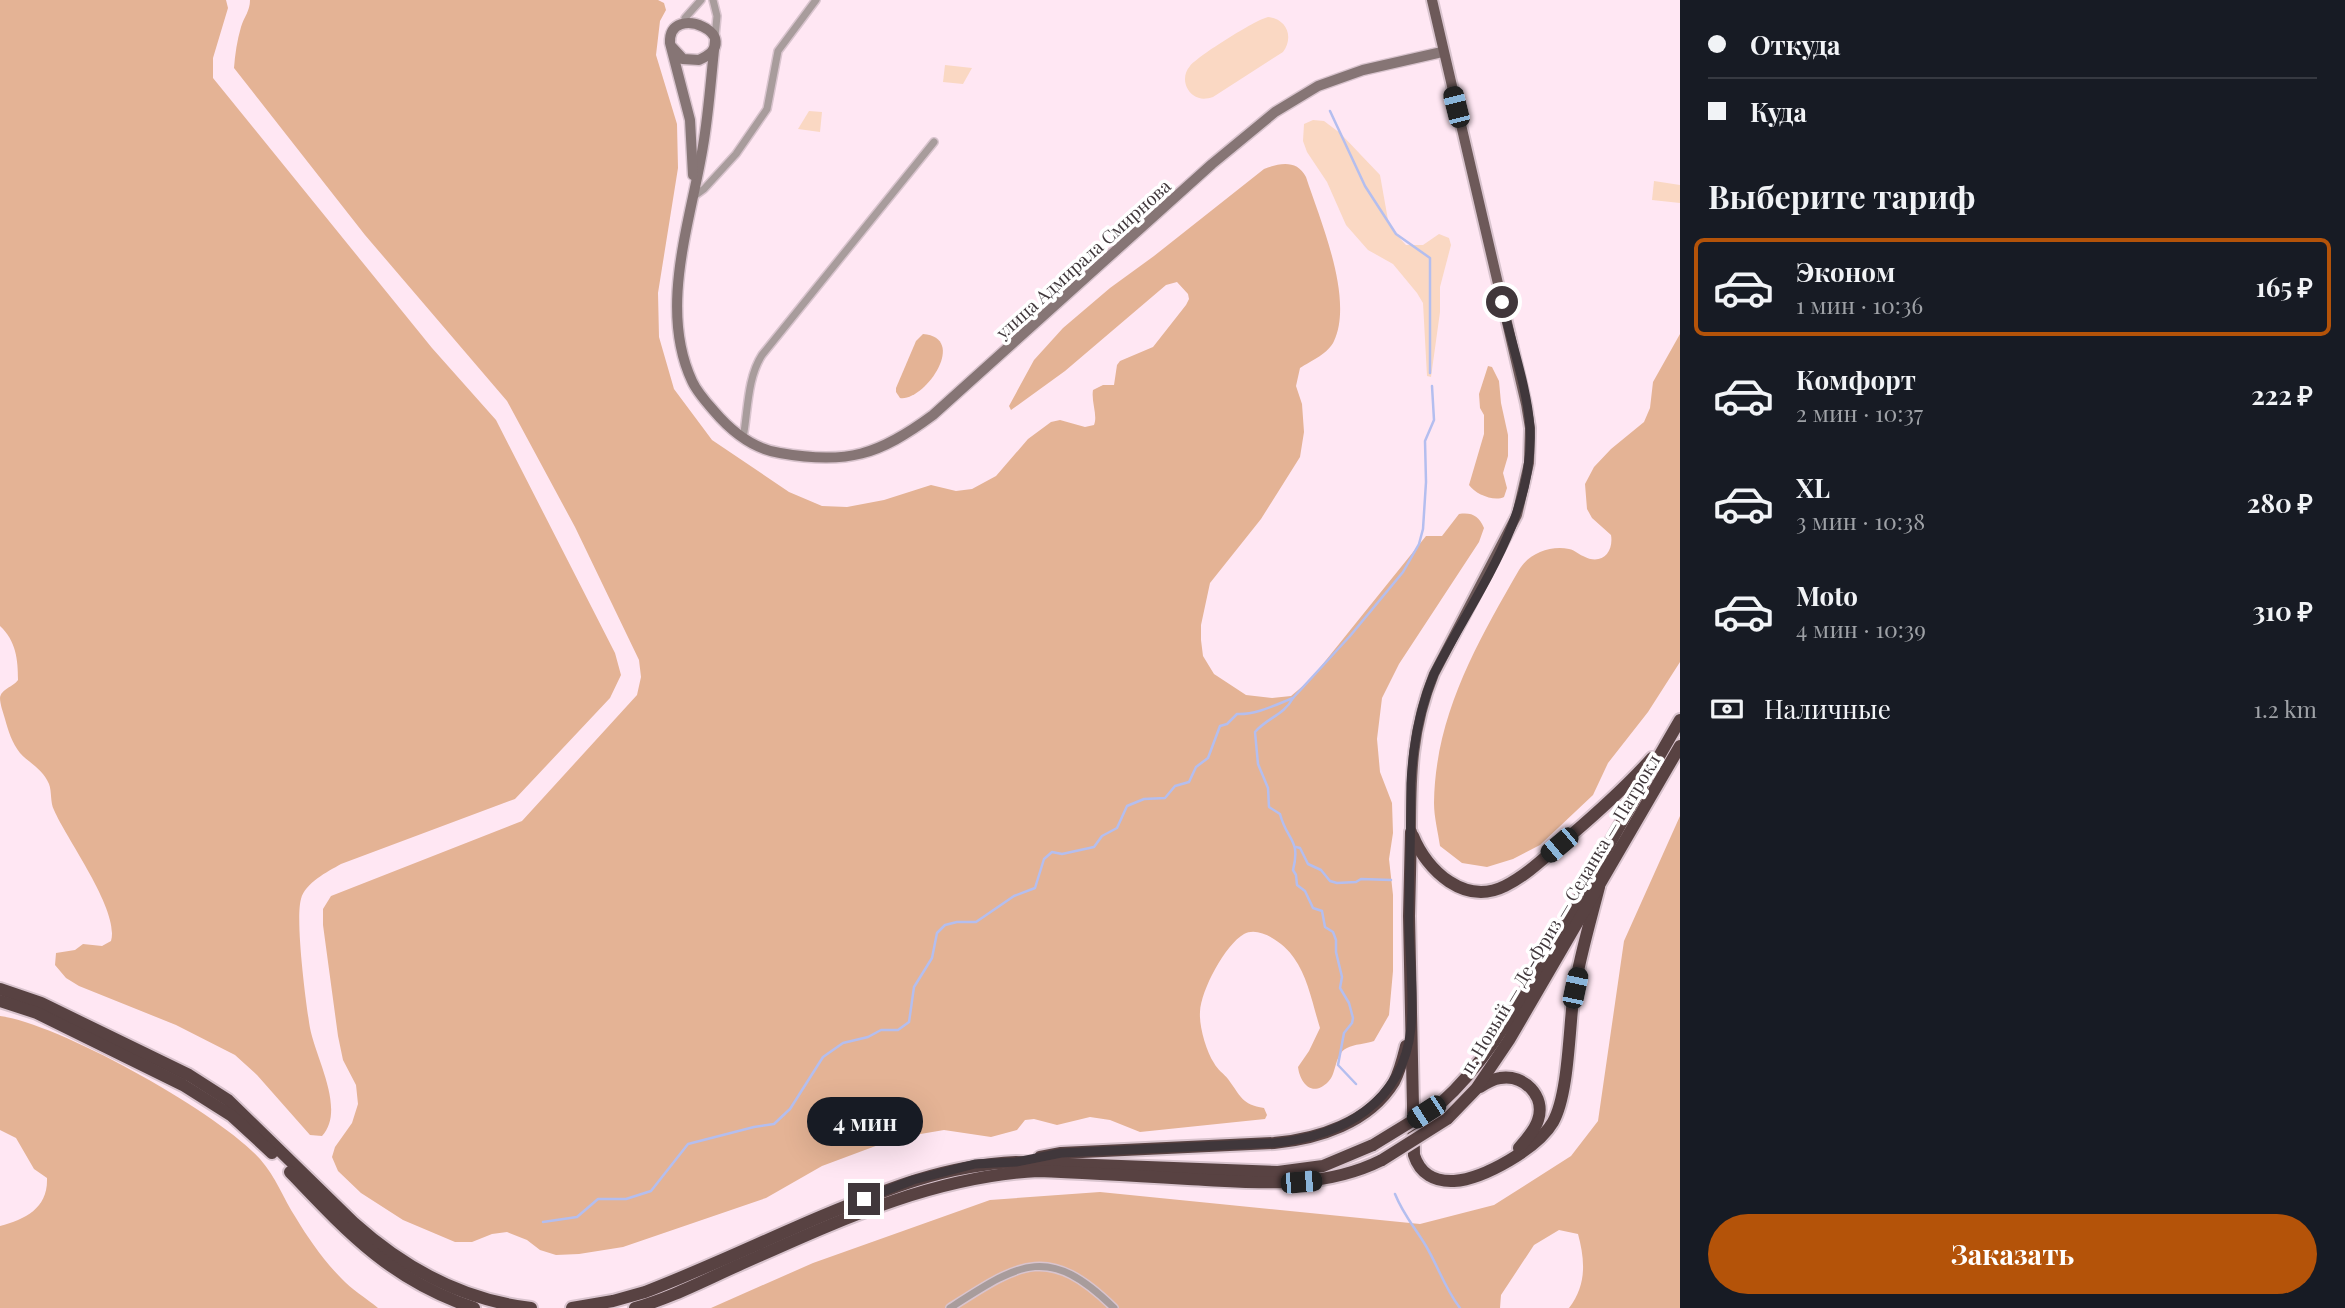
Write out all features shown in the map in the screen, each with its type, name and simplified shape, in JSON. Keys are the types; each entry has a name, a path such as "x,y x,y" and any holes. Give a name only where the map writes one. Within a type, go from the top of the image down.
{"highway":[{"name":"п. Новый — Де-Фриз — Седанка — Патрокл","path":"572,1308 646,1292 913,1180 975,1164 1016,1162 1278,1172 1323,1166 1373,1145 1440,1104 1464,1083 1499,1035 1590,881 1680,720"},
{"path":"1411,832 1418,849 1444,880 1466,890 1503,887 1522,876 1596,814 1651,760 1672,733"},
{"name":"п. Новый — Де-Фриз — Седанка — Патрокл","path":"635,1308 869,1209 949,1183 1038,1171 1279,1184 1323,1180 1382,1160 1447,1119 1476,1089 1599,887 1680,746"},
{"path":"1411,832 1412,1130 1417,1164 1431,1177 1448,1181 1478,1176 1528,1148 1546,1132 1558,1111 1575,988 1599,887"},
{"path":"0,989 41,1003 169,1065 228,1100 362,1231 430,1278 493,1302 531,1308"},
{"path":"0,1002 37,1013 183,1085 222,1108 271,1152 364,1248 424,1288 474,1308"},
{"path":"1016,1162 1061,1153 1274,1143 1317,1136 1355,1119 1388,1090 1402,1063 1411,1028"},
{"path":"1476,1089 1493,1080 1512,1078 1525,1083 1539,1098 1539,1118 1535,1127 1505,1161"}],"main road":[{"path":"1411,832 1413,750 1423,700 1449,644 1517,515 1529,463 1530,428 1432,0"}],"street":[{"path":"685,18 701,0"},
{"name":"улица Адмирала Смирнова","path":"713,0 716,16 715,41 703,145 678,282 680,344 692,381 723,422 743,438 774,452 824,459 848,457 881,448 933,415 1212,164 1284,105 1318,86 1363,70 1442,51"},
{"path":"693,197 704,190 736,154 767,109 778,51 816,0"},
{"path":"671,46 681,58 695,61 709,54 715,41 712,29 704,20 694,16 677,22 672,29 671,46 690,120 693,197"},
{"path":"743,438 755,365 934,142"},
{"path":"950,1308 1007,1274 1034,1266 1062,1269 1076,1276 1114,1308"}],"shaded area":[{"path":"0,0 226,0 228,8 213,58 213,78 432,348 496,420 615,653 621,675 610,698 515,799 341,864 317,879 303,893 299,925 306,1001 310,1028 330,1099 329,1125 322,1136 310,1135 257,1075 235,1055 176,1025 79,986 66,978 55,965 56,953 75,950 83,944 102,946 111,941 112,928 100,894 54,810 49,784 15,745 7,728 0,700 3,692 18,680 15,651 10,638 0,626"},
{"path":"250,0 658,0 664,3 666,10 660,21 656,55 677,124 678,168 658,293 659,337 674,389 712,440 789,492 822,506 847,507 884,500 931,485 956,491 972,489 996,476 1028,439 1051,422 1060,420 1085,427 1094,425 1093,390 1103,385 1114,385 1120,361 1153,347 1186,305 1188,294 1177,282 1166,285 1065,371 1011,410 1009,406 1034,360 1063,328 1110,288 1264,169 1287,164 1298,167 1306,177 1333,259 1340,303 1339,323 1334,341 1328,349 1300,368 1296,386 1302,404 1304,432 1300,457 1261,519 1210,583 1201,625 1203,656 1214,674 1246,695 1272,698 1291,696 1310,680 1426,536 1442,536 1459,514 1475,516 1484,528 1479,542 1399,664 1382,698 1377,739 1380,772 1392,803 1393,833 1389,859 1393,895 1393,971 1389,1015 1374,1041 1343,1051 1331,1078 1322,1087 1312,1089 1304,1083 1298,1067 1320,1028 1307,983 1285,947 1265,934 1250,932 1229,948 1215,969 1201,1003 1200,1018 1206,1045 1215,1065 1242,1098 1264,1108 1267,1115 1265,1119 1140,1132 1110,1120 1090,1117 1057,1125 1034,1119 1025,1120 1017,1130 991,1137 944,1130 897,1138 822,1166 766,1198 623,1247 579,1254 556,1255 540,1250 527,1240 507,1232 492,1234 472,1242 455,1242 403,1220 361,1193 338,1171 332,1157 335,1147 352,1123 358,1104 356,1085 343,1060 338,1036 323,909 331,896 522,821 637,695 641,677 639,660 575,527 507,401 365,235 234,68 238,37"},
{"path":"1268,17 1280,21 1287,30 1288,40 1283,52 1213,97 1205,99 1190,92 1185,77 1190,66 1227,39"},
{"path":"945,65 972,68 963,84 943,82"},
{"path":"809,111 822,112 820,132 798,129"},
{"path":"1313,120 1324,121 1340,133 1380,175 1388,220 1393,231 1406,245 1423,245 1439,234 1449,238 1451,245 1440,287 1440,312 1431,377 1427,376 1423,303 1393,264 1368,250 1346,225 1327,182 1307,152 1303,141 1304,124"},
{"path":"1654,181 1680,185 1680,203 1652,200"},
{"path":"923,334 936,338 942,346 938,369 920,390 910,397 900,398 896,388 916,341"},
{"path":"1680,334 1680,662 1648,712 1608,763 1593,795 1540,845 1513,859 1487,867 1462,863 1440,846 1434,803 1442,740 1461,681 1488,625 1528,559 1554,548 1571,550 1589,559 1601,558 1608,552 1611,535 1592,518 1587,509 1585,484 1594,467 1611,449 1644,422 1650,408 1653,382"},
{"path":"1488,366 1492,367 1499,381 1508,435 1508,456 1503,473 1507,488 1504,497 1495,499 1469,485 1484,434 1484,415 1480,408 1479,394"},
{"path":"1680,816 1680,1308 1569,1308 1582,1281 1582,1253 1578,1234 1559,1230 1534,1245 1501,1295 1500,1308 711,1308 813,1263 990,1200 1100,1192 1420,1224 1494,1205 1571,1156 1598,1121 1624,941"},
{"path":"0,1016 60,1035 137,1073 211,1118 240,1140 266,1166 301,1226 328,1264 349,1286 378,1308 0,1308 0,1226 34,1211 44,1197 47,1178 34,1169 16,1138 0,1130"}],"waterway":[{"path":"1330,111 1365,186 1396,234 1430,258 1430,373"},
{"path":"1356,1084 1338,1065 1344,1033 1353,1018 1349,1003 1340,988 1342,977 1336,940 1333,932 1325,927 1322,911 1313,908 1305,891 1297,885 1293,870 1294,846 1280,814 1269,807 1268,788 1258,764 1255,732 1285,709 1350,636 1403,572 1419,544 1423,529 1426,482 1425,441 1434,420 1432,386"},
{"path":"543,1222 577,1217 598,1199 626,1199 651,1191 688,1144 774,1124 790,1109 823,1057 843,1043 868,1037 881,1030 898,1030 909,1022 914,987 932,958 937,933 945,925 976,922 1014,896 1035,888 1044,859 1052,852 1062,854 1094,847 1102,836 1117,828 1127,806 1144,799 1165,798 1175,786 1189,782 1196,767 1208,758 1220,726 1227,724 1237,714 1258,711 1293,698"},
{"path":"1296,847 1300,848 1308,864 1321,870 1330,881 1337,883 1356,882 1361,879 1391,880"},
{"path":"1395,1194 1460,1308"}],"route":[{"path":"864,1199 913,1180 975,1164 1016,1162 1061,1153 1308,1139 1355,1119 1376,1102 1395,1081 1411,1028 1411,783 1417,723 1434,674 1517,515 1529,463 1530,428 1526,404 1502,302"}]}
